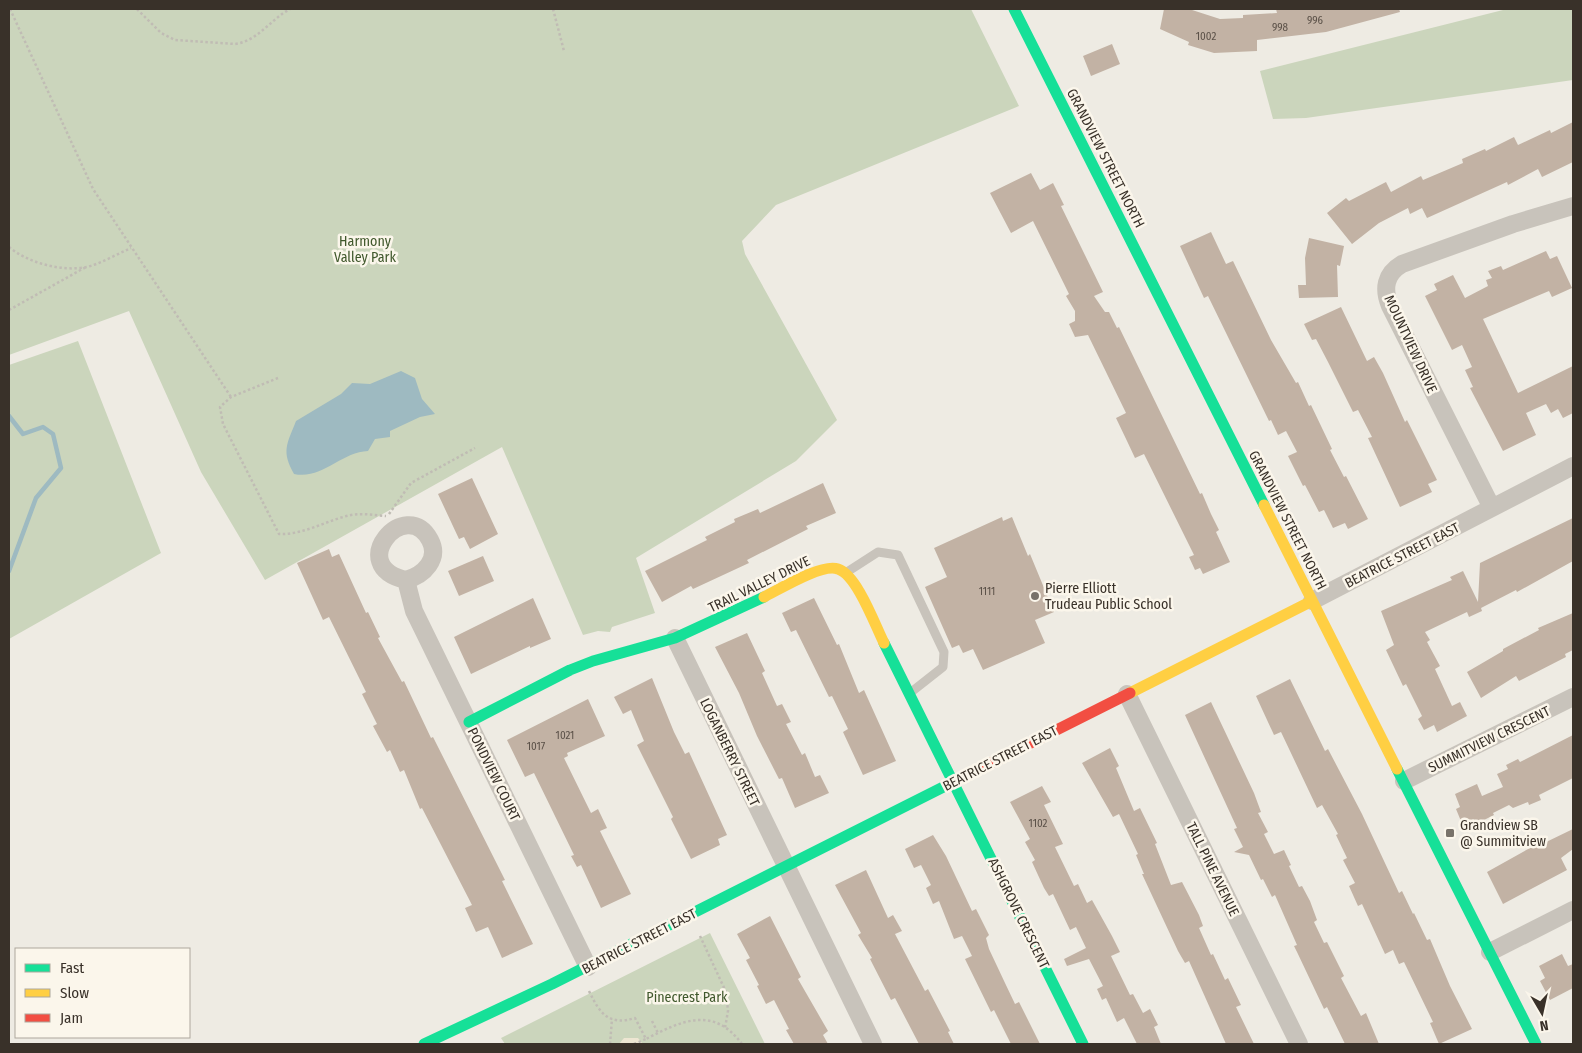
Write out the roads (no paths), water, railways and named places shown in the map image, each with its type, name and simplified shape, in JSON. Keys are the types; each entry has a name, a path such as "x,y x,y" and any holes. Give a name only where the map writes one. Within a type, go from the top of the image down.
{"street":[{"name":"GRANDVIEW STREET NORTH","path":"1014,9 1536,1044"},
{"name":"MOUNTVIEW DRIVE","path":"1492,508 1390,306 1386,293 1387,280 1392,271 1402,264 1506,226 1573,206"},
{"name":"BEATRICE STREET EAST","path":"424,1044 588,966 785,867 1312,601 1573,466"},
{"name":"TRAIL VALLEY DRIVE","path":"468,722 593,660 675,638 705,626 817,571 837,568 846,573"},
{"path":"846,573 855,584 952,782"},
{"name":"PONDVIEW COURT","path":"406,580 414,612 588,966"},
{"name":"LOGANBERRY STREET","path":"675,638 785,867"},
{"name":"TALL PINE AVENUE","path":"1127,694 1299,1044"},
{"name":"SUMMITVIEW CRESCENT","path":"1404,781 1573,697"},
{"name":"ASHGROVE CRESCENT","path":"952,782 1083,1044"},
{"path":"785,867 872,1044"},
{"path":"1490,952 1573,910"}],"lane":[{"path":"846,573 878,552 898,555 944,652 944,667 908,695"}],"water":[{"path":"401,371 415,378 422,399 435,414 420,417 390,431 390,437 375,439 368,451 349,456 314,473 294,474 288,459 287,448 296,421 341,394 352,383 370,384"}],"waterway":[{"path":"9,416 23,434 43,427 53,434 61,468 36,498 9,571"}],"place":[{"name":"Pierre Elliott Trudeau Public School","path":"1035,596"},
{"name":"Grandview SB @ Summitview","path":"1450,833"}],"park label":[{"name":"Harmony Valley Park","path":"365,250"},
{"name":"Pinecrest Park","path":"687,997"}]}
